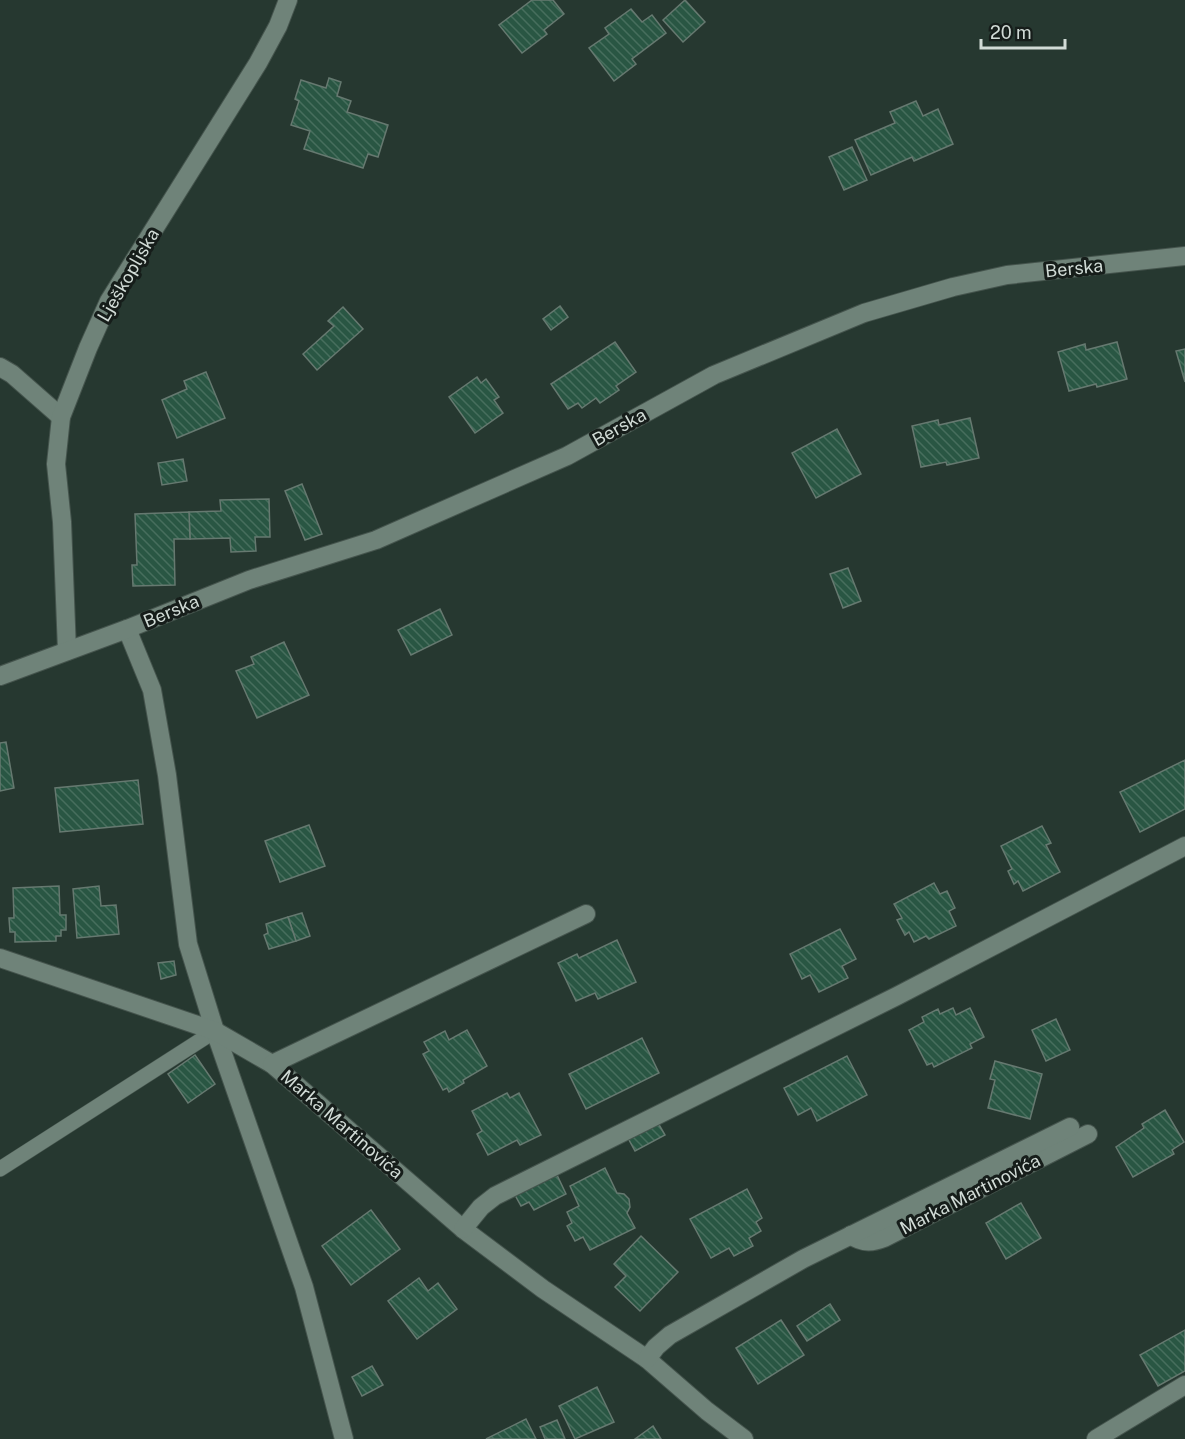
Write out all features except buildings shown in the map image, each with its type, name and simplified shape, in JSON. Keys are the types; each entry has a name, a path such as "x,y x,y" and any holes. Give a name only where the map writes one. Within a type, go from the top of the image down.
{"street":[{"name":"Lješkopljska","path":"67,651 62,522 56,464 61,417 109,301 258,63 278,26 288,0"},
{"name":"Berska","path":"0,676 127,629 249,580 376,540 567,456 714,375 864,313 953,287 1007,275 1185,256"},
{"path":"0,367 12,374 61,417"},
{"path":"127,629 152,690 167,775 188,944 215,1031 304,1287 344,1439"},
{"path":"463,1229 481,1207 495,1196 897,996 1185,846"},
{"path":"272,1064 586,914"},
{"name":"Marka Martinovića","path":"0,958 215,1031 272,1064 463,1229 543,1289 647,1359 706,1411 744,1439"},
{"name":"Marka Martinovića","path":"647,1359 656,1347 670,1335 803,1259 1070,1127"},
{"name":"Marka Martinovića","path":"851,1235 864,1241 874,1242 884,1238 1088,1134"},
{"path":"1096,1439 1185,1385"}],"lane":[{"path":"0,1169 215,1031"}]}
